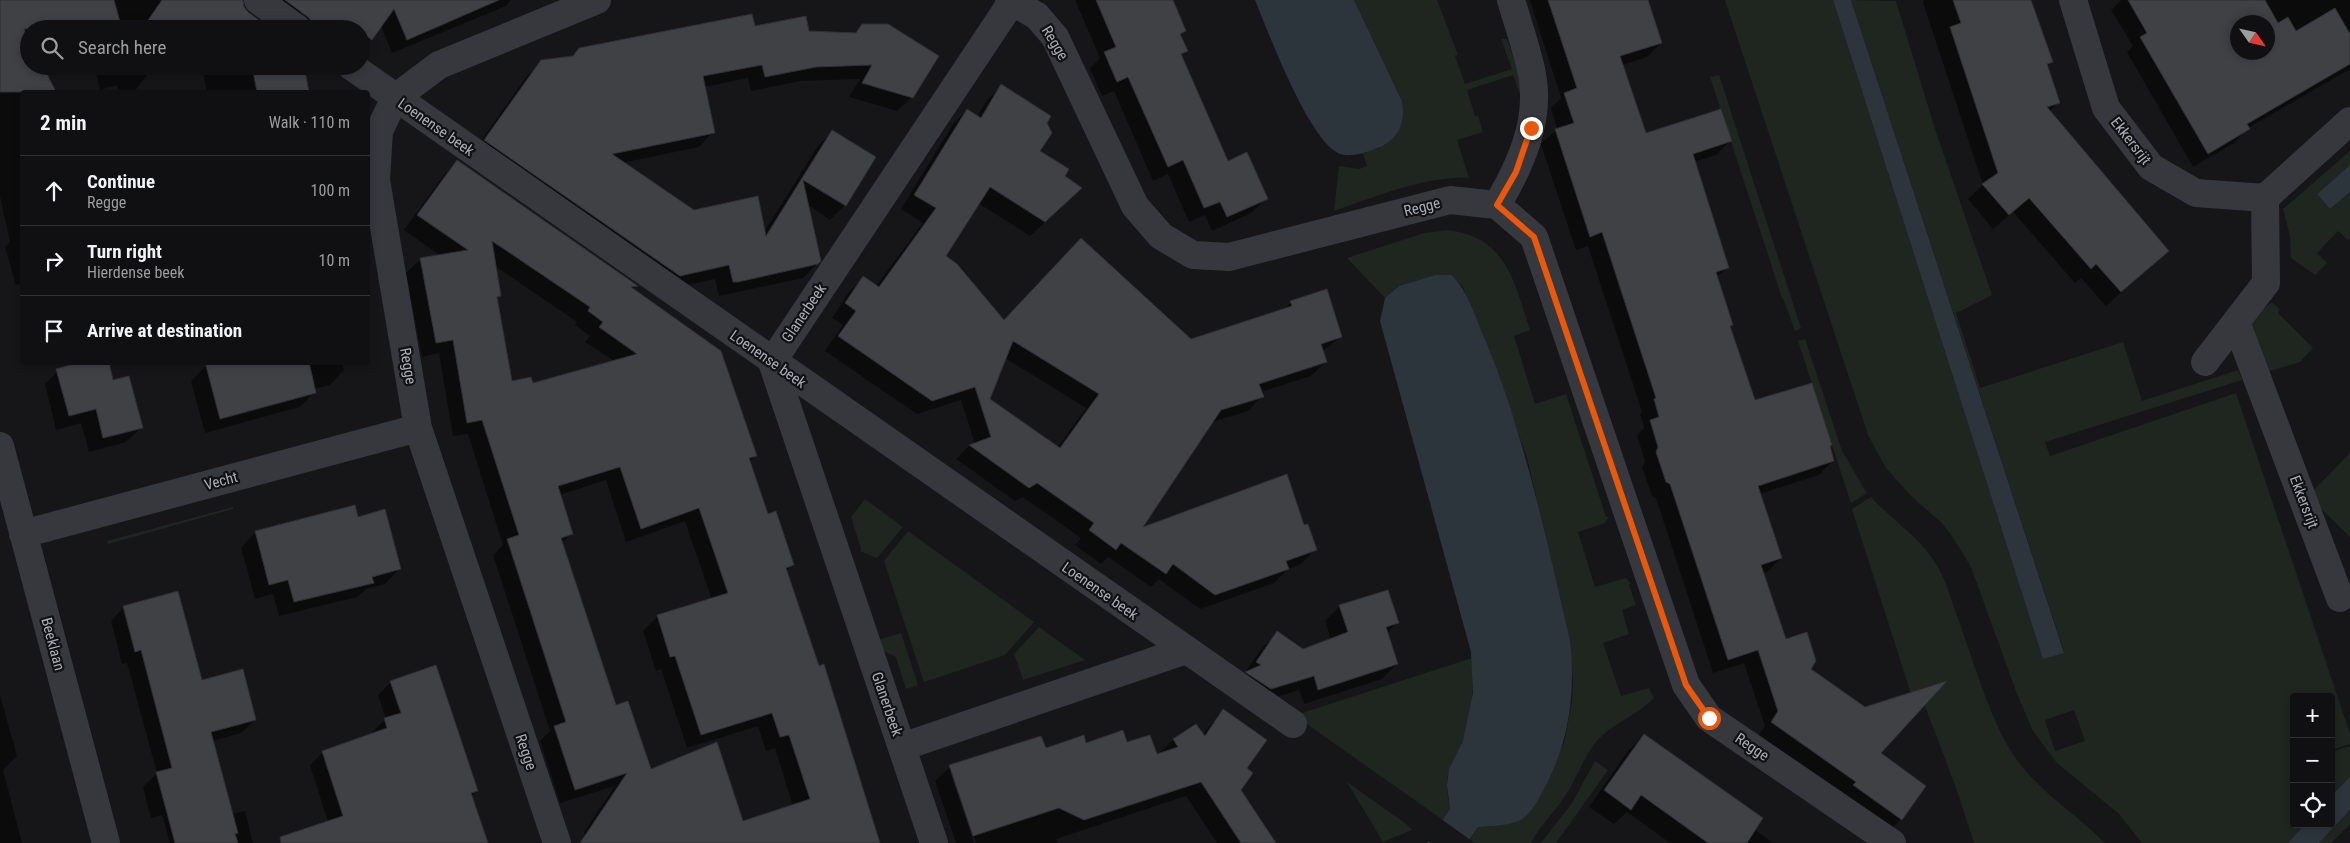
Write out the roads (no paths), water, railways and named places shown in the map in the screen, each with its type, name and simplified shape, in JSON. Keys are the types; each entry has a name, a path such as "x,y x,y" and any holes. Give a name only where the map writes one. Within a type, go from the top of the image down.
{"street":[{"path":"258,0 286,20"},
{"name":"Regge","path":"557,843 418,428 376,180 379,131 395,98 439,65 597,0"},
{"name":"Regge","path":"1012,0 1038,16 1055,37 1135,206 1160,236 1193,255 1229,257 1450,200 1497,205 1534,237 1686,685 1709,718 1892,843"},
{"name":"Glanerbeek","path":"934,843 772,362 1012,0"},
{"path":"1497,205 1516,172 1531,128 1532,76 1511,0"},
{"name":"Ekkersrijt","path":"2073,0 2106,108 2151,168 2196,193 2265,198"},
{"name":"Loenense beek","path":"363,75 1293,724"},
{"path":"2205,362 2266,283 2265,198 2350,121"},
{"name":"Ekkersrijt","path":"2236,322 2340,598"},
{"name":"Vecht","path":"23,534 418,428"},
{"name":"Beeklaan","path":"0,446 106,843"},
{"name":"Glanerbeek","path":"902,747 1186,650"}]}
